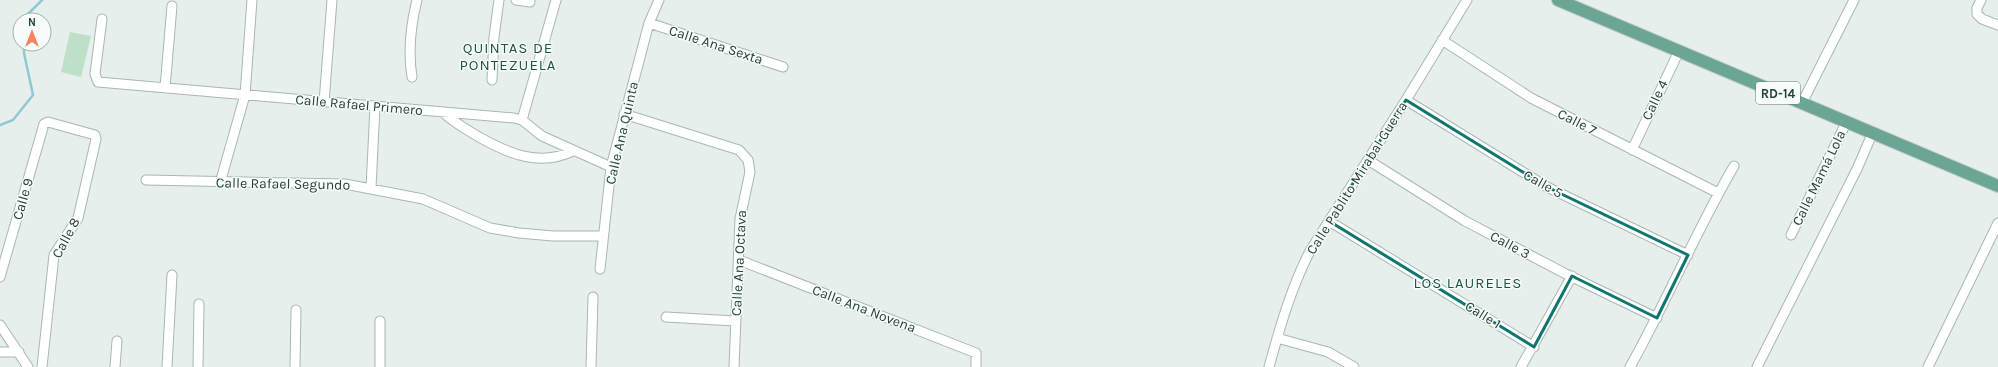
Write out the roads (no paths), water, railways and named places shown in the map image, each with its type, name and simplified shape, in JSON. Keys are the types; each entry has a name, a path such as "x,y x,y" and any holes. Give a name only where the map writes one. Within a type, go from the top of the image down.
{"main road":[{"name":"RD-14","path":"1558,0 1998,186"}],"street":[{"path":"220,183 245,95 252,0"},
{"path":"324,102 332,0"},
{"path":"412,77 410,65 412,33 417,0"},
{"path":"492,80 494,37 499,0"},
{"path":"516,0 530,2"},
{"path":"556,0 522,120 542,136 611,167"},
{"name":"Calle Ana Quinta","path":"600,269 611,167 648,23 659,0"},
{"name":"Calle Pablito Mirabal Guerra","path":"1269,367 1298,275 1310,251 1406,100 1467,0"},
{"path":"1802,103 1854,0"},
{"path":"1981,0 1977,8 1977,14 1982,19 1998,25"},
{"path":"165,88 172,6"},
{"name":"Calle Rafael Primero","path":"102,19 95,74 98,82 522,120"},
{"name":"Calle Ana Sexta","path":"648,23 783,67"},
{"name":"Calle 7","path":"1442,40 1531,98 1718,193"},
{"name":"Calle 4","path":"1632,150 1679,51"},
{"name":"Calle 5","path":"1406,100 1547,187 1688,255"},
{"path":"371,188 375,106"},
{"path":"443,112 460,126 496,146 518,156 562,156 573,151"},
{"name":"Calle Ana Octava","path":"624,114 739,150 748,160 750,172 740,219 734,367"},
{"name":"Calle Mamá Lola","path":"1791,235 1847,121"},
{"name":"Calle 8","path":"42,367 54,255 78,218 96,139 95,135 48,122"},
{"name":"Calle 9","path":"0,277 44,124 48,122"},
{"path":"1757,367 1857,168 1873,132"},
{"name":"Calle 3","path":"1368,160 1465,221 1657,318"},
{"path":"1630,367 1657,318 1718,193 1734,166"},
{"name":"Calle Rafael Segundo","path":"146,180 220,183 319,182 371,188 423,199 490,228 519,233 553,236 603,236"},
{"name":"Calle 1","path":"1329,221 1534,347"},
{"path":"1928,367 1998,223"},
{"name":"Calle Ana Novena","path":"739,260 976,353 976,367"},
{"path":"167,367 172,275"},
{"path":"1521,367 1534,347 1572,276"},
{"path":"591,367 593,297"},
{"path":"198,367 199,304"},
{"path":"295,367 296,310"},
{"path":"666,317 735,320"},
{"path":"380,321 380,367"},
{"path":"0,326 28,367"},
{"path":"1277,338 1328,352 1354,367"},
{"path":"115,367 117,341"},
{"path":"0,352 19,352"}],"waterway":[{"path":"30,12 42,0"},
{"path":"0,125 13,120 33,95 24,52"}],"district":[{"name":"QUINTAS DE PONTEZUELA","path":"508,56"},
{"name":"LOS LAURELES","path":"1468,283"}]}
